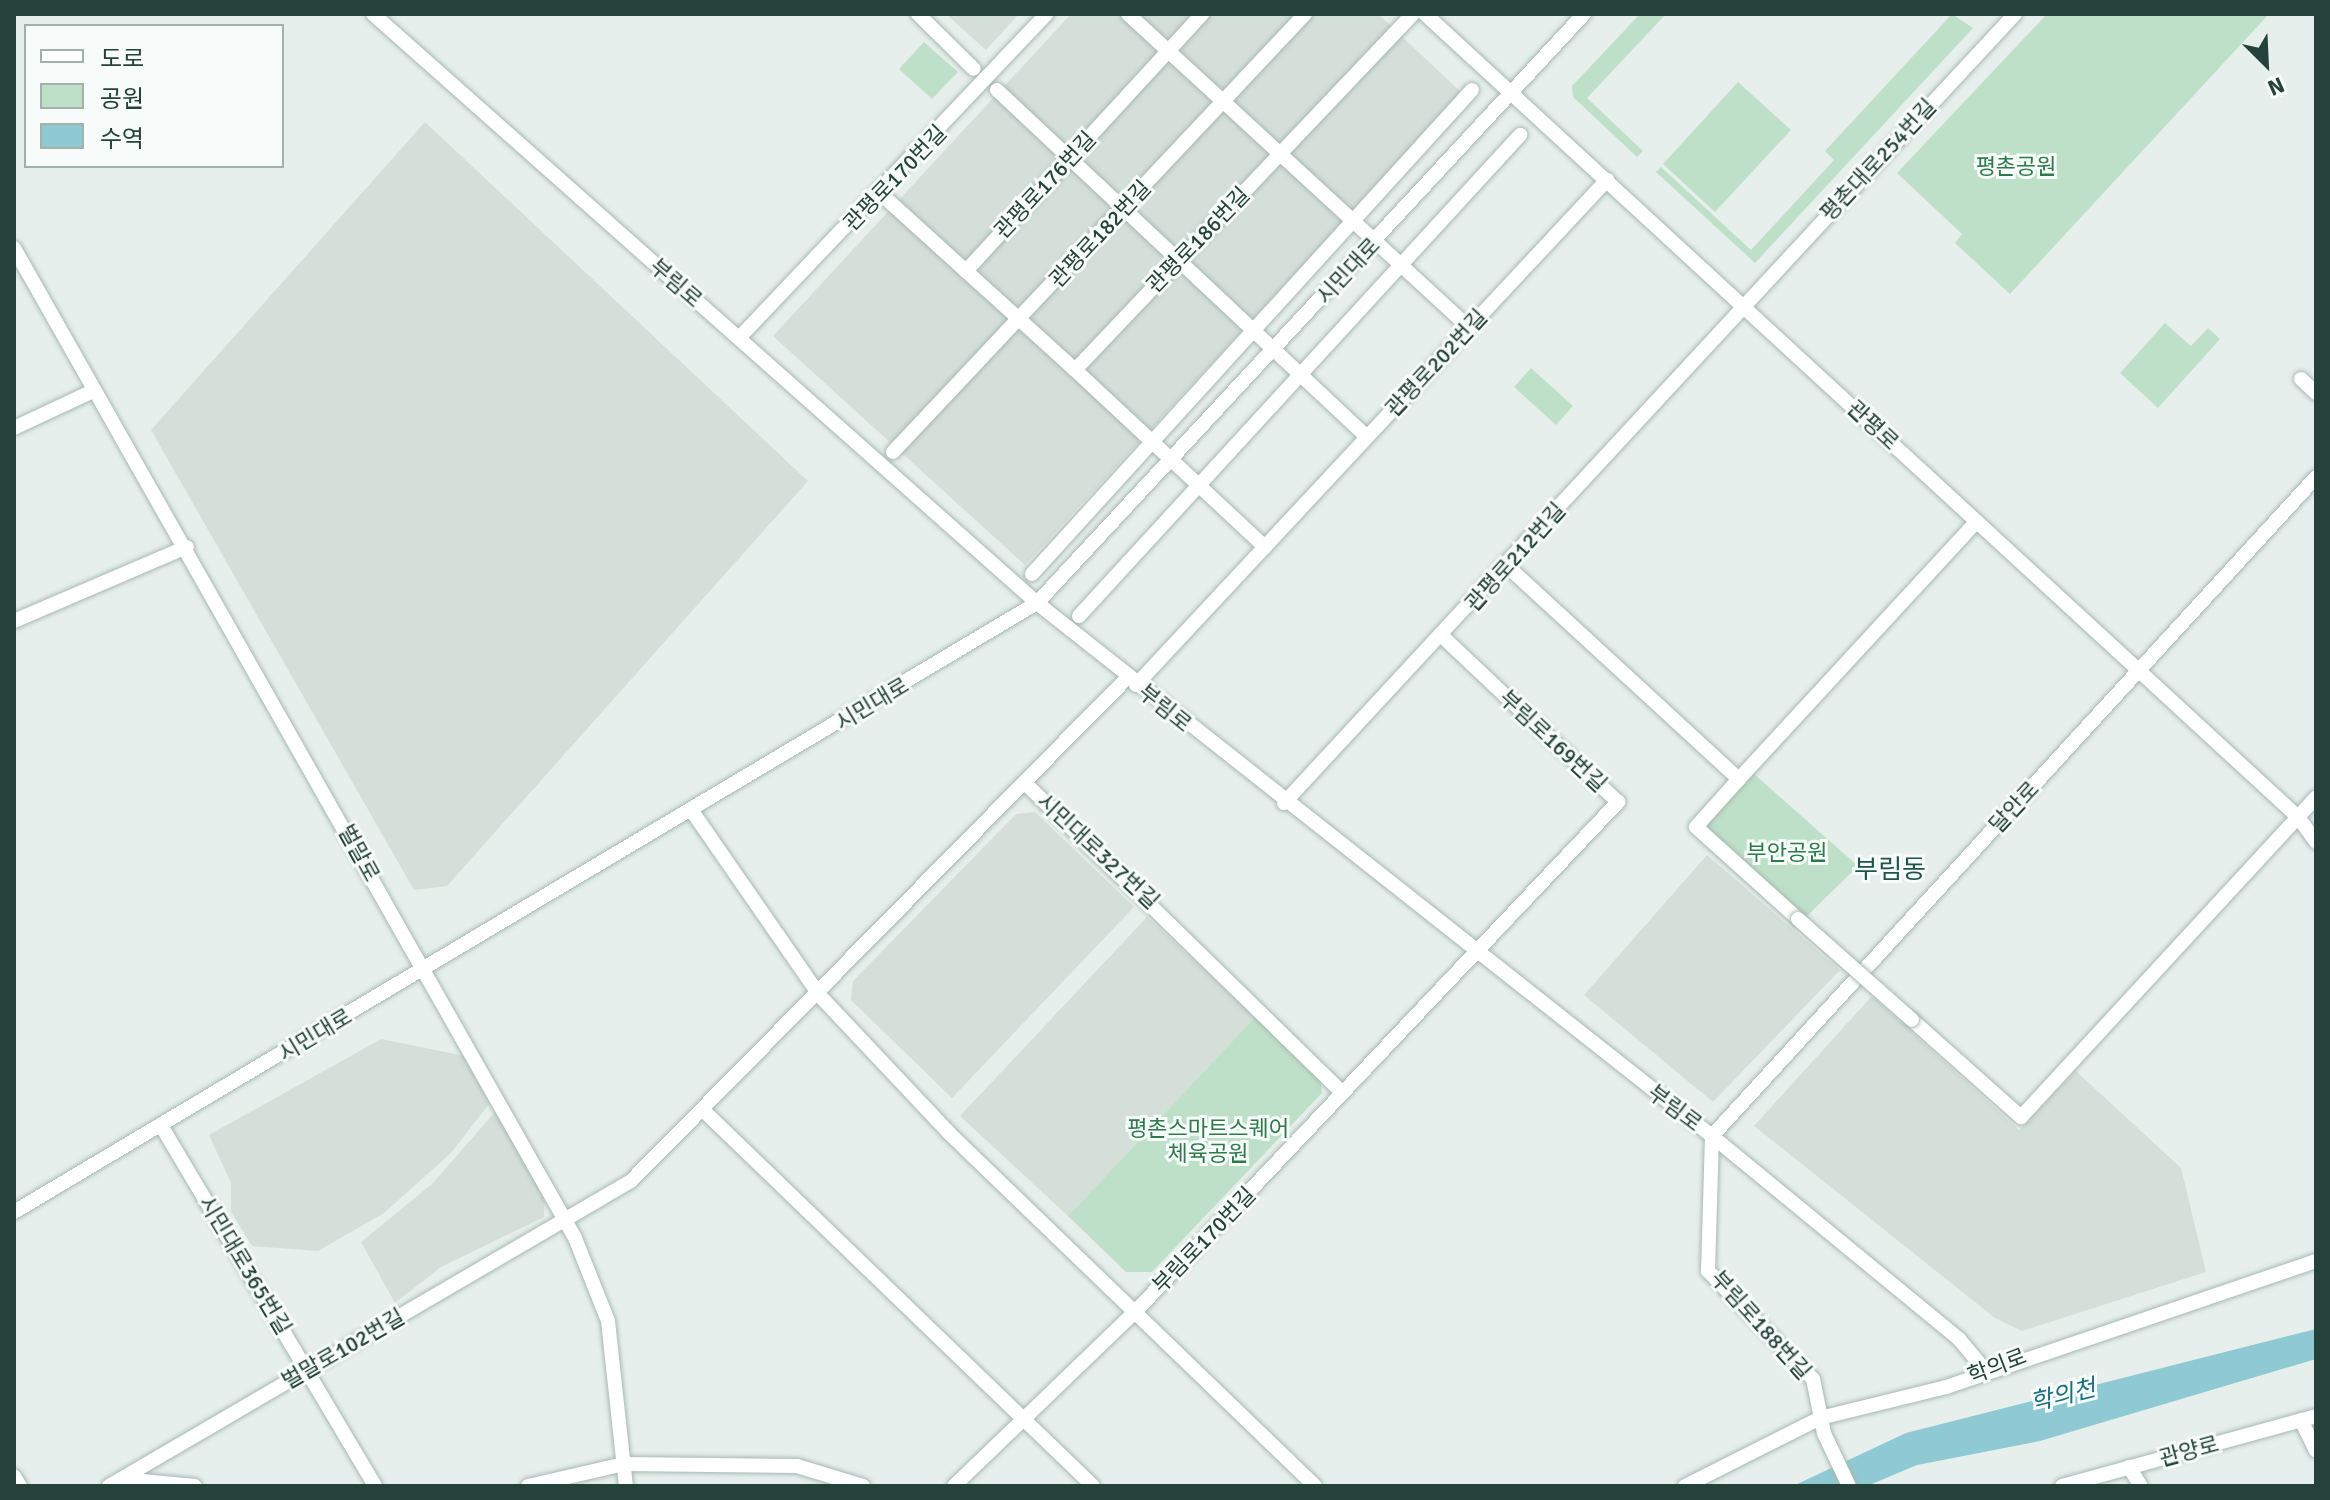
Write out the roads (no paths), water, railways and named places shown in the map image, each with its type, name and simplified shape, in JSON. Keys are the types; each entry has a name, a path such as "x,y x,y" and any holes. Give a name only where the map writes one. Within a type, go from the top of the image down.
{"street":[{"name":"부림로","path":"373,14 1037,603 1284,803 1712,1136 1959,1339 1984,1369"},
{"path":"918,14 974,69"},
{"name":"관평로170번길","path":"739,338 881,194 1047,14"},
{"path":"1128,14 1282,152 1469,328"},
{"name":"관평로176번길","path":"966,271 1202,14"},
{"name":"관평로182번길","path":"893,452 1123,211 1305,14"},
{"name":"관평로186번길","path":"1075,370 1413,14"},
{"name":"관평로","path":"1425,14 2140,670 2298,817 2316,842"},
{"name":"시민대로","path":"14,1212 694,814 1037,603 1513,96 1584,14"},
{"name":"평촌대로254번길","path":"1743,308 2015,14"},
{"path":"997,90 1367,437"},
{"path":"1032,574 1472,90"},
{"path":"1079,616 1520,135"},
{"name":"관평로202번길","path":"1027,785 1265,547 1607,180"},
{"path":"881,194 1021,319 1265,547"},
{"name":"벌말로","path":"14,248 93,391 187,547 565,1220 608,1321 626,1486"},
{"name":"관평로212번길","path":"1284,803 1443,637 1743,308"},
{"path":"2301,379 2316,393"},
{"path":"14,428 93,391"},
{"name":"달안로","path":"1712,1136 2316,477"},
{"path":"1976,522 1696,827 2021,1117 2316,797"},
{"path":"14,621 187,547"},
{"path":"1507,566 1739,779"},
{"name":"부림로169번길","path":"1443,637 1618,802 1479,954"},
{"name":"시민대로327번길","path":"705,1112 1027,785 1343,1093"},
{"path":"694,814 820,996 1134,1313 1315,1486"},
{"name":"부림로170번길","path":"954,1486 1027,1422 1479,954"},
{"path":"705,1112 1093,1486"},
{"name":"벌말로102번길","path":"115,1483 631,1181 705,1112"},
{"name":"시민대로365번길","path":"162,1127 375,1486"},
{"name":"부림로188번길","path":"1712,1136 1708,1271 1813,1379 1824,1433 1849,1486"},
{"name":"학의로","path":"1685,1486 1820,1418 1895,1403 1984,1369 2316,1261"},
{"name":"관양로","path":"2062,1486 2316,1416"},
{"path":"2301,1420 2316,1451"},
{"path":"528,1486 624,1464 797,1466 863,1486"},
{"path":"2129,1467 2141,1486"},
{"path":"14,1476 20,1486"},
{"name":"벌말로102번길","path":"115,1483 195,1486"}],"water":[{"name":"학의천","path":"2316,1329 2316,1359 2040,1441 1917,1465 1867,1486 1793,1486 1906,1433"}],"district":[{"name":"부림동","path":"1890,871"}],"park label":[{"name":"평촌공원","path":"2016,167"},
{"name":"부안공원","path":"1787,853"},
{"name":"평촌스마트스퀘어 체육공원","path":"1208,1140"}]}
